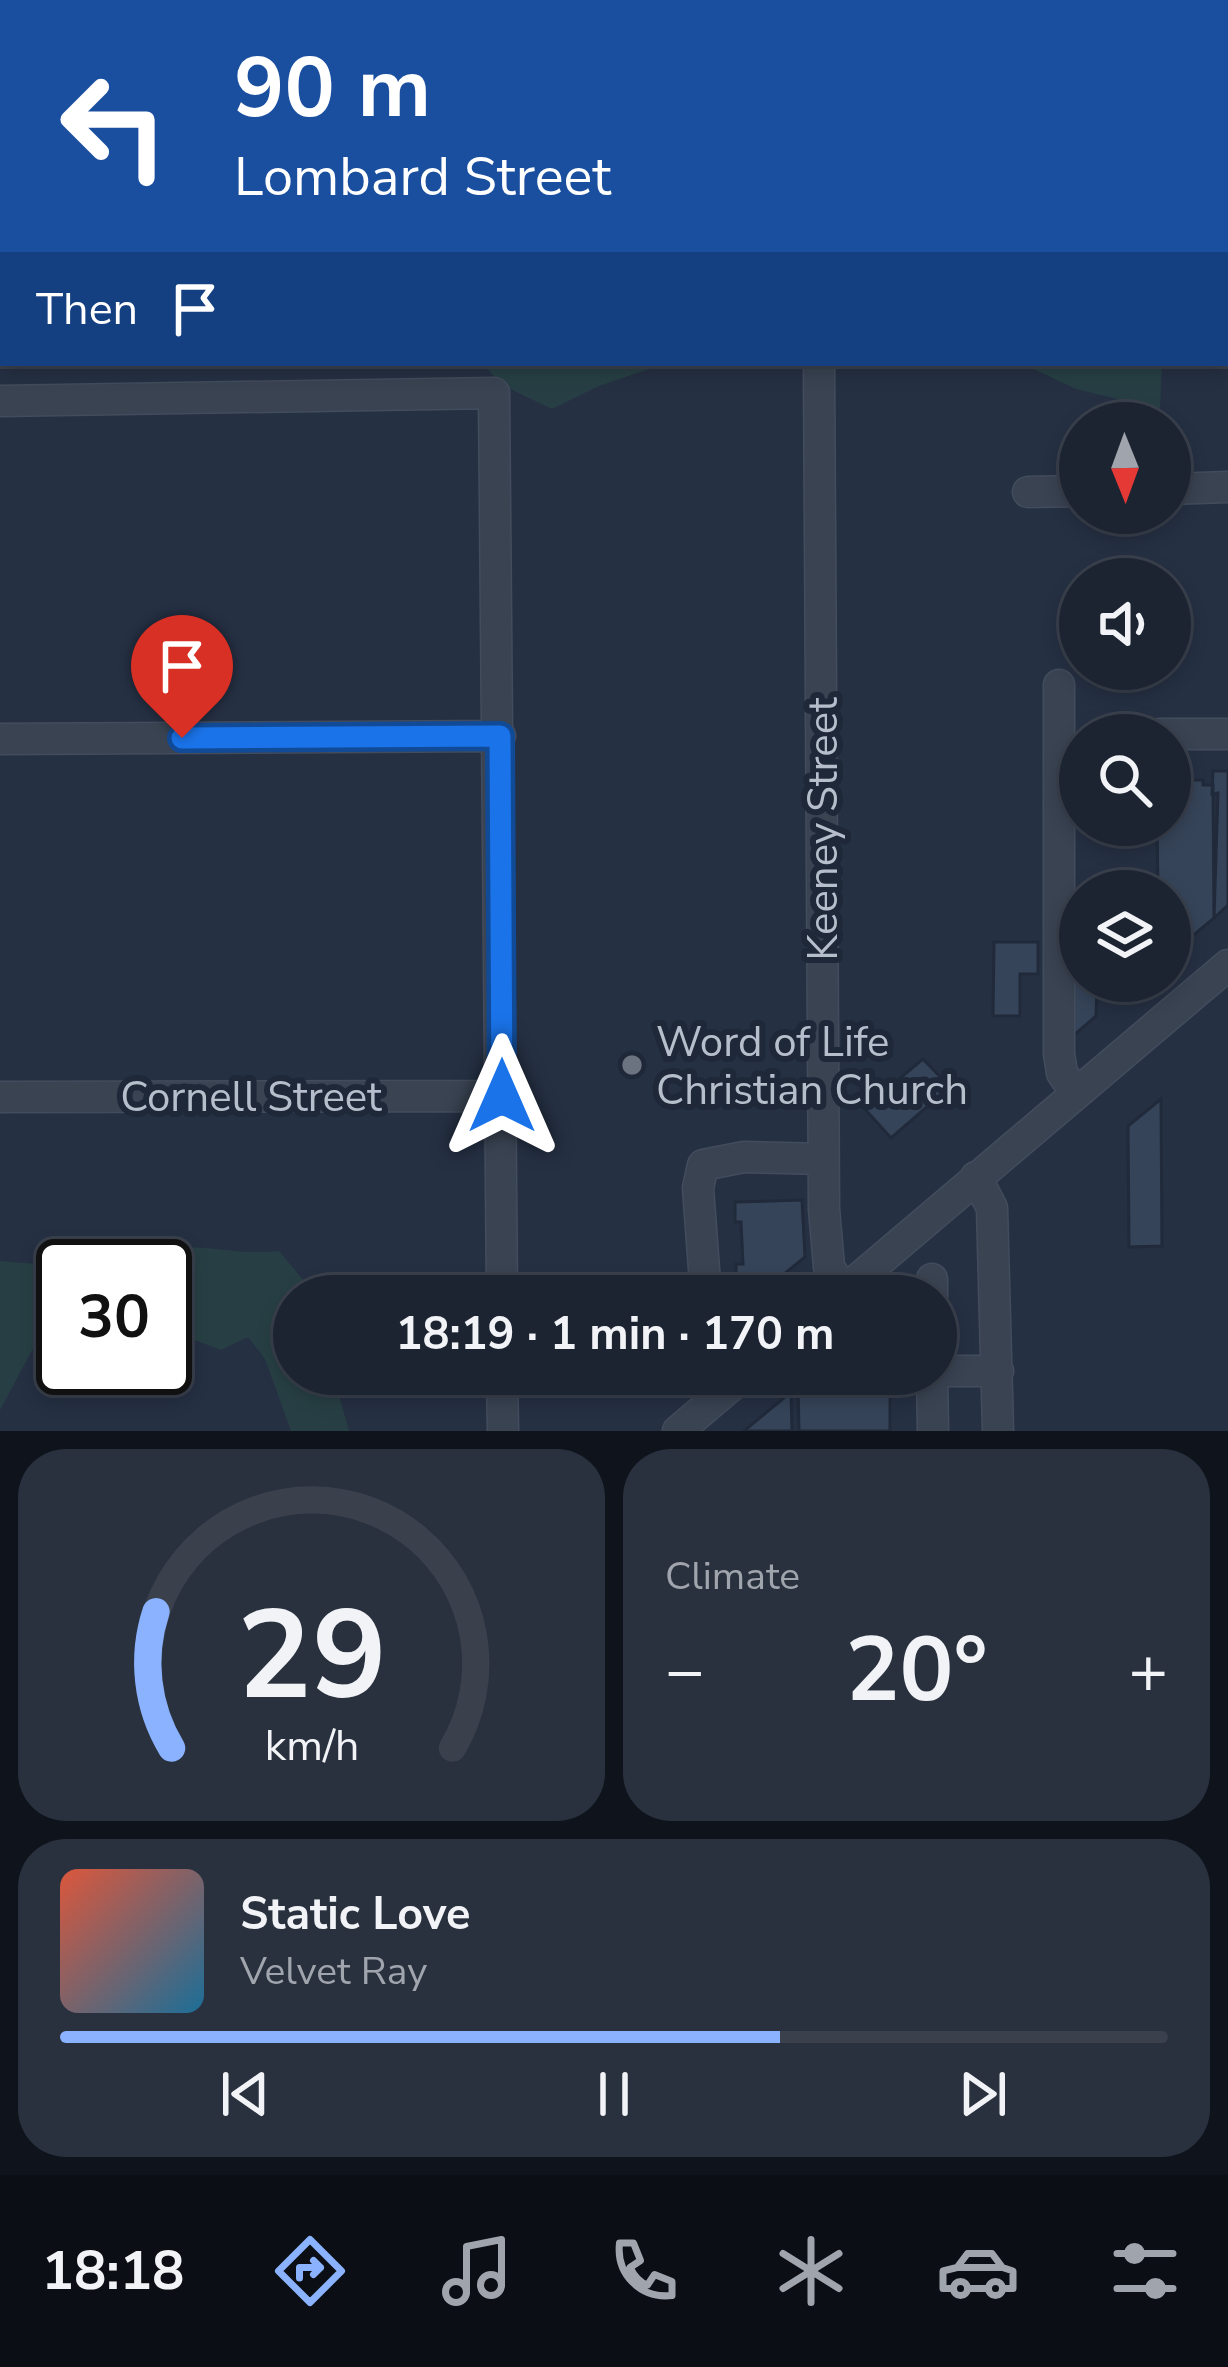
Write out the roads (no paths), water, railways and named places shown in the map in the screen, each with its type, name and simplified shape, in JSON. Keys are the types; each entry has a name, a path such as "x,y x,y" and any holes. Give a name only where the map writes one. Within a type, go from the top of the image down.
{"street":[{"name":"Keeney Street","path":"818,366 823,1159 828,1261 834,1275"},
{"path":"0,401 494,393 502,1275"},
{"path":"1191,488 1228,487"},
{"path":"1028,492 1059,491"},
{"path":"1059,690 1059,1054 1062,1073 1076,1093"},
{"path":"1191,734 1228,734"},
{"path":"0,739 500,736"},
{"path":"862,1275 1228,965"},
{"name":"Cornell Street","path":"0,1097 502,1096"},
{"path":"704,1275 698,1187 703,1165 744,1157 823,1159"},
{"path":"976,1177 992,1208 998,1431"},
{"path":"957,1372 998,1371"},
{"path":"502,1395 503,1431"},
{"path":"678,1431 707,1395"},
{"path":"932,1431 933,1395"}],"place":[{"name":"Word of Life Christian Church","path":"632,1065"}]}
